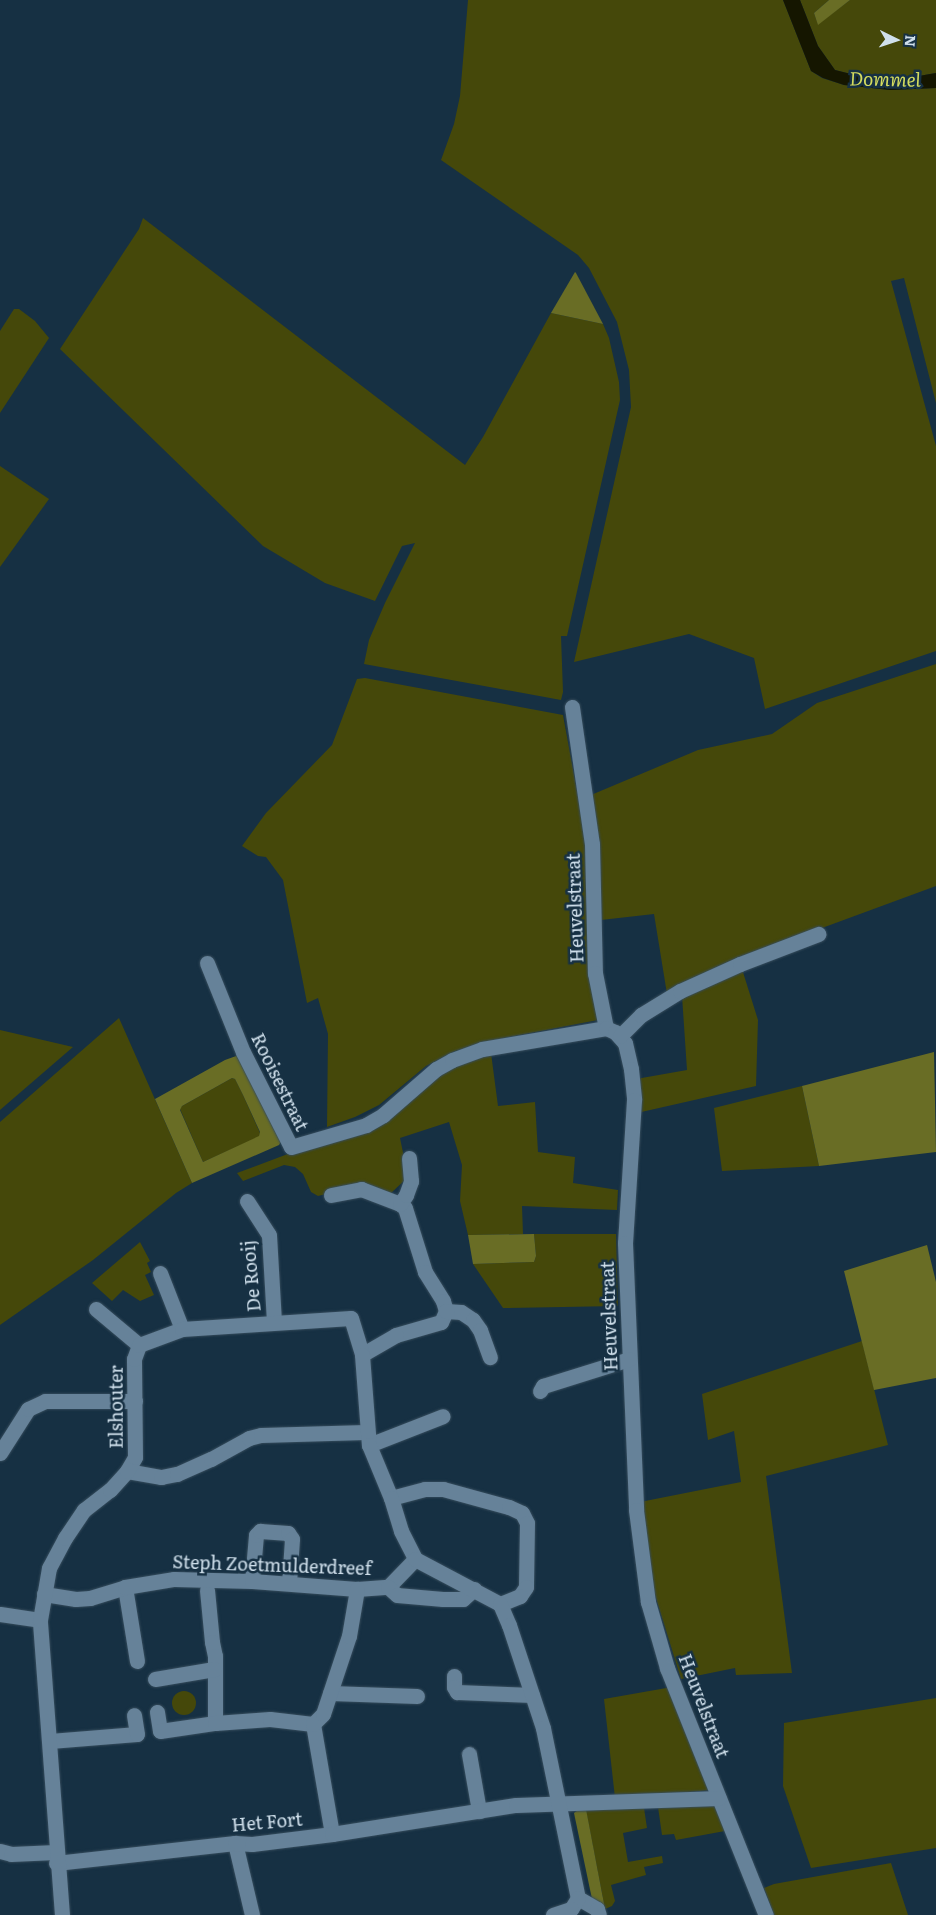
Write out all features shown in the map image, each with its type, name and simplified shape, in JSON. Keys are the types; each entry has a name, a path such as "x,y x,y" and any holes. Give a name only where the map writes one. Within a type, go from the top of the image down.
{"street":[{"name":"Heuvelstraat","path":"572,707 592,844 596,972 606,1028"},
{"path":"606,1028 620,1036 641,1015 680,991 740,964 818,934"},
{"name":"Rooisestraat","path":"207,963 242,1052 290,1147 366,1124 383,1114 436,1069 452,1060 482,1049 606,1028"},
{"name":"Heuvelstraat","path":"620,1036 625,1042 631,1069 634,1100 625,1243 636,1510 648,1602 667,1668 766,1915"},
{"path":"400,1204 406,1195 410,1181 409,1158"},
{"path":"331,1195 361,1189 400,1204 404,1208 425,1272 443,1301 446,1311 441,1322 396,1335 362,1355 368,1438 391,1498 401,1531 415,1559 500,1604 509,1625 543,1728 561,1805 578,1898 571,1909 553,1915"},
{"name":"De Rooij","path":"247,1201 269,1235 274,1322"},
{"path":"160,1273 182,1329"},
{"path":"96,1308 139,1345"},
{"path":"446,1311 461,1312 473,1320 480,1330 490,1357"},
{"name":"Elshouter","path":"62,1915 56,1858 50,1742 40,1620 49,1568 65,1538 84,1510 110,1490 127,1471 135,1457 134,1358 139,1345 182,1329 351,1318 362,1355"},
{"path":"540,1391 544,1386 629,1359"},
{"path":"0,1452 28,1409 45,1401 135,1401"},
{"path":"127,1471 161,1477 177,1474 211,1459 249,1438 261,1434 368,1438 443,1416"},
{"path":"391,1498 425,1488 443,1489 509,1506 522,1513 527,1523 526,1587 520,1596 500,1604"},
{"path":"252,1581 256,1536 260,1531 288,1533 292,1539 289,1583"},
{"name":"Steph Zoetmulderdreef","path":"44,1594 76,1600 90,1598 125,1587 174,1579 289,1583 357,1589 388,1587 415,1559"},
{"path":"125,1587 137,1661"},
{"name":"Steph Zoetmulderdreef","path":"388,1587 397,1596 443,1599 463,1599 474,1589"},
{"path":"313,1724 323,1714 349,1636 357,1589"},
{"path":"207,1590 215,1656 215,1723"},
{"path":"0,1614 40,1620"},
{"path":"155,1679 214,1669"},
{"path":"454,1676 454,1687 457,1692 532,1695"},
{"path":"330,1693 417,1696"},
{"path":"157,1712 160,1731 215,1723 270,1719 313,1724"},
{"path":"50,1742 137,1734 134,1715"},
{"path":"313,1724 332,1834"},
{"path":"469,1754 479,1812"},
{"name":"Het Fort","path":"0,1851 11,1854 56,1858 235,1843 252,1844 332,1834 516,1805 561,1805 719,1798"},
{"path":"235,1843 252,1915"},
{"path":"578,1898 597,1909 599,1915"}],"shaded area":[{"path":"468,0 783,0 811,71 822,78 844,85 890,90 936,88 936,403 904,278 891,281 936,446 936,651 765,709 754,658 689,634 574,662 631,407 629,370 617,322 589,268 578,255 441,160 454,124 460,96"},
{"path":"800,0 829,0 814,13 818,24 850,0 936,0 936,73 913,77 892,77 855,75 835,70 818,46"},
{"path":"143,218 465,465 483,437 551,313 603,324 609,338 619,382 620,400 567,636 561,636 563,692 561,700 364,664 369,640 415,543 402,546 375,601 325,583 263,546 60,349 139,229"},
{"path":"14,309 19,309 35,321 49,338 0,413 0,331"},
{"path":"0,466 49,499 0,567"},
{"path":"936,664 936,886 784,942 667,994 654,914 601,920 591,795 698,750 772,734 817,703"},
{"path":"365,678 563,715 585,835 598,1020 504,1038 455,1051 426,1066 379,1105 355,1117 327,1127 328,1034 318,998 307,1003 283,880 266,857 258,856 242,846 266,813 332,745 357,679"},
{"path":"742,969 758,1020 756,1086 637,1113 636,1079 687,1070 682,996"},
{"path":"119,1018 192,1183 176,1193 93,1260 0,1325 0,1122"},
{"path":"0,1030 73,1047 0,1110"},
{"path":"491,1053 498,1106 535,1102 538,1152 575,1157 573,1183 618,1190 617,1210 522,1206 523,1234 468,1235 460,1201 462,1165 449,1122 400,1138 406,1167 406,1179 391,1193 355,1187 318,1196 311,1192 303,1174 295,1167 284,1165 243,1181 237,1173 301,1149 356,1134 435,1074"},
{"path":"232,1078 235,1079 243,1095 260,1133 259,1137 203,1162 180,1109 182,1106"},
{"path":"802,1086 819,1166 722,1171 714,1108"},
{"path":"534,1234 616,1234 618,1306 503,1308 473,1264 534,1262 536,1256"},
{"path":"140,1242 150,1261 147,1263 151,1272 145,1275 154,1295 140,1301 123,1290 112,1301 92,1283"},
{"path":"862,1341 888,1445 766,1476 792,1673 736,1675 735,1668 681,1679 647,1569 640,1502 741,1482 734,1431 708,1440 702,1394"},
{"path":"672,1687 712,1790 615,1798 604,1699"},
{"path":"184,1691 189,1692 195,1698 195,1708 189,1714 184,1715 179,1714 173,1708 172,1703 173,1698 179,1692"},
{"path":"936,1698 936,1848 811,1868 783,1786 784,1723"},
{"path":"710,1804 717,1807 725,1831 676,1840 674,1834 662,1835 658,1807"},
{"path":"644,1808 647,1828 623,1833 628,1862 662,1856 663,1863 644,1867 646,1875 611,1885 615,1901 612,1906 605,1909 586,1810"},
{"path":"891,1863 908,1915 774,1915 764,1888 774,1884"}],"green space":[{"path":"829,0 850,0 818,25 814,13"},
{"path":"576,273 603,324 551,313"},
{"path":"934,1052 936,1152 819,1166 802,1086"},
{"path":"239,1055 282,1140 279,1145 192,1183 155,1099 225,1060","holes":["232,1078 235,1079 260,1132 259,1136 203,1162 180,1110 182,1106"]},
{"path":"534,1234 536,1256 534,1262 473,1264 468,1235"},
{"path":"927,1245 936,1282 936,1378 874,1390 844,1271"},
{"path":"586,1809 605,1909 592,1899 574,1813 578,1810"}],"water":[{"name":"Dommel","path":"783,0 800,0 818,46 835,70 855,75 892,77 913,77 936,73 936,88 890,90 844,85 823,78 811,71"}]}
